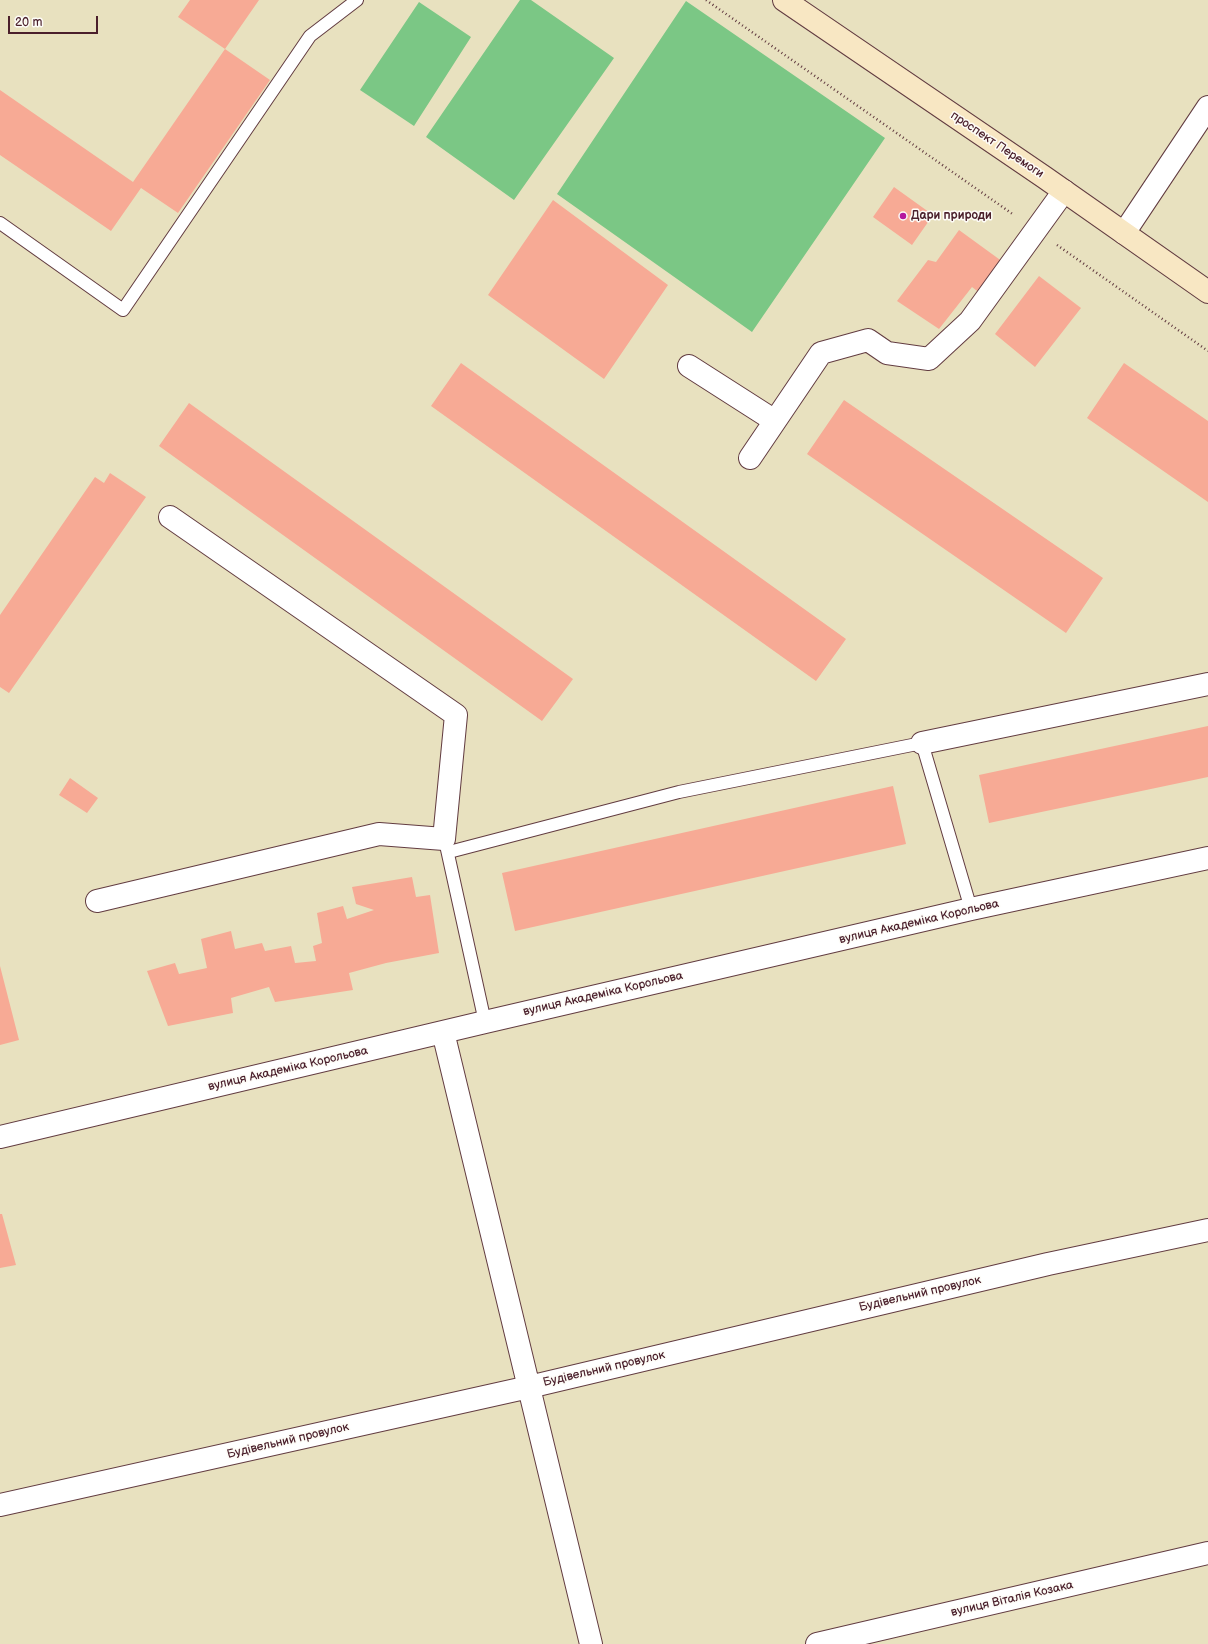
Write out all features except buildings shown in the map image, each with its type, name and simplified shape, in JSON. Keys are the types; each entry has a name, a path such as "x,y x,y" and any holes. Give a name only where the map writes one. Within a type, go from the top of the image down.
{"main road":[{"name":"проспект Перемоги","path":"784,0 1124,232 1208,292"}],"street":[{"path":"1124,232 1208,107"},
{"path":"750,458 821,353 868,340 887,353 929,359 970,320 1064,191"},
{"path":"689,366 775,421"},
{"path":"97,901 379,834 446,846 456,715 170,518"},
{"path":"922,743 1208,684"},
{"name":"вулиця Академіка Корольова","path":"0,1138 485,1022 971,909 1208,858"},
{"path":"443,1032 591,1644"},
{"name":"Будівельний провулок","path":"0,1505 529,1387 1048,1264 1208,1230"},
{"name":"вулиця Віталія Козака","path":"816,1644 1208,1553"}],"lane":[{"path":"0,222 123,310 310,36 357,0"},
{"path":"485,1022 446,846 679,792 922,743 971,909"}],"path":[{"path":"706,0 1208,351"}],"green space":[{"path":"520,0 531,0 614,58 514,200 426,137"},
{"path":"686,1 885,138 752,332 557,194"},
{"path":"419,2 471,37 414,126 360,90"}],"place":[{"name":"Дари природи","path":"903,216"}]}
